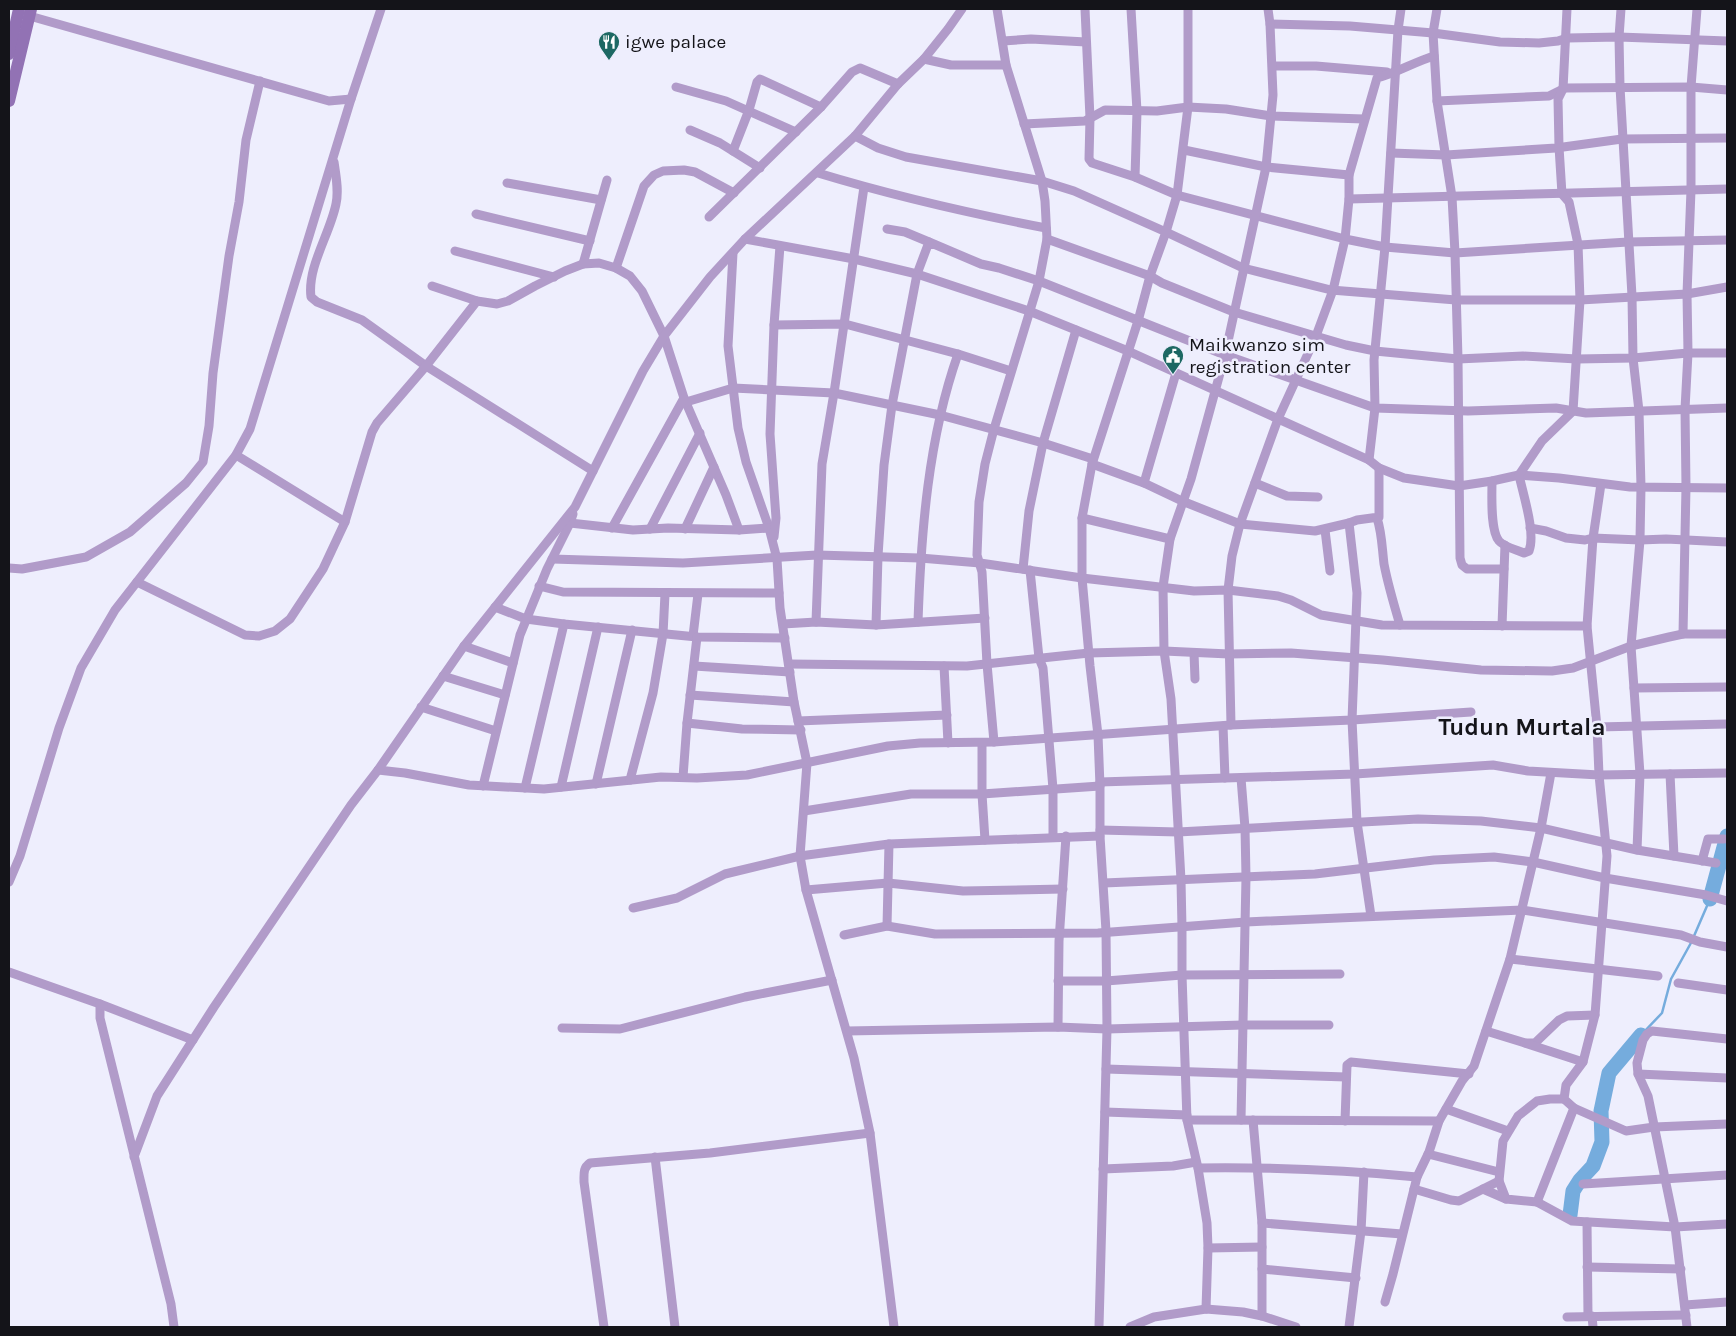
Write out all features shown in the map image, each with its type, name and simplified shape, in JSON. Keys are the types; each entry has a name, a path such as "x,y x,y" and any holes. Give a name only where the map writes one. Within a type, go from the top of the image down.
{"main road":[{"path":"9,54 24,12"},
{"path":"9,101 24,12"}],"street":[{"path":"9,882 20,856 59,728 81,668 115,610 236,455 250,429 351,99 381,9"},
{"path":"483,786 513,663 526,619 539,586 570,524 575,507 643,371 664,336 710,277 733,252 855,136 898,84 924,59 962,9"},
{"path":"994,742 982,572 977,555 979,502 985,464 994,429 1039,281 1047,239 1042,181 1006,65 997,9"},
{"path":"1085,9 1090,118 1088,154 1090,161 1177,195 1345,239 1385,247 1455,253 1578,244 1727,240"},
{"path":"1131,9 1137,111 1135,177"},
{"path":"1099,1327 1107,1029 1106,931 1100,833 1098,735 1082,578 1082,518 1092,461 1177,195 1188,108 1188,9"},
{"path":"1206,1309 1208,1248 1206,1223 1187,1118 1181,880 1174,730 1164,651 1163,587 1170,539 1191,479 1225,355 1266,167 1273,95 1273,66 1268,9"},
{"path":"1369,460 1375,408 1375,351 1385,247 1395,73 1401,9"},
{"path":"1437,9 1432,33 1437,101 1452,197 1455,253 1458,359 1458,532 1460,558 1462,565 1467,569 1504,569"},
{"path":"1492,482 1493,520 1496,536 1500,542 1524,553 1529,551 1531,546 1530,528 1519,475 1542,441 1573,411 1577,359 1580,300 1578,244 1569,202 1562,194 1559,147 1558,98 1563,89 1568,9"},
{"path":"1621,9 1618,37 1624,192 1632,296 1633,358 1639,411 1641,487 1640,540 1631,646 1640,774 1637,850"},
{"path":"1682,634 1686,487 1685,409 1688,353 1687,294 1691,190 1691,87 1696,9"},
{"path":"24,12 329,101 351,99"},
{"path":"1270,24 1350,26 1432,33 1500,42 1539,44 1567,38 1618,37 1727,41"},
{"path":"1003,41 1031,39 1086,42"},
{"path":"1225,778 1229,654 1228,590 1232,556 1240,524 1278,419 1316,336 1333,290 1345,239 1350,199 1350,174 1377,78 1395,73 1416,61 1434,56"},
{"path":"924,59 951,65 1006,65"},
{"path":"1273,66 1316,66 1395,73"},
{"path":"709,217 821,107 852,72 860,68 898,84"},
{"path":"733,151 749,110 757,82 763,79 821,107"},
{"path":"9,568 22,569 86,557 130,532 186,483 203,462 213,373 229,256 239,202 246,140 260,81"},
{"path":"676,87 726,101 796,132"},
{"path":"1437,101 1549,96 1563,89 1691,87 1727,90"},
{"path":"1024,124 1085,121 1105,110 1137,111 1188,108 1226,109 1271,116 1364,119"},
{"path":"690,130 733,151 760,168"},
{"path":"855,136 878,148 906,157 1042,181 1074,191 1243,268 1333,290 1456,300 1580,300 1687,294 1727,287"},
{"path":"1391,153 1446,155 1559,147 1622,139 1727,138"},
{"path":"1184,150 1266,167 1350,174"},
{"path":"334,159 337,183 336,204 312,276 311,297 317,302 362,320 426,366 593,471"},
{"path":"616,268 644,186 654,175 663,171 684,170 695,172 734,192"},
{"path":"818,173 958,211 1046,228"},
{"path":"583,264 607,180"},
{"path":"507,183 601,200"},
{"path":"816,622 817,556 822,464 845,324 864,187"},
{"path":"1350,199 1727,189"},
{"path":"476,214 590,241"},
{"path":"887,229 905,232 981,264 1000,268 1039,281 1225,355 1375,408 1458,411 1556,408 1586,413 1727,408"},
{"path":"1047,239 1150,276 1162,283 1234,312 1346,345 1375,351 1458,359 1523,356 1577,359 1633,358 1688,353 1727,353"},
{"path":"745,240 854,259 917,274 1029,311 1128,351 1369,460 1379,468 1404,478 1459,486 1492,482 1519,475 1641,487 1727,488"},
{"path":"876,625 884,465 892,405 917,274 929,242"},
{"path":"774,545 776,518 770,434 774,325 780,246"},
{"path":"455,251 554,277"},
{"path":"733,252 728,346 738,428 746,462 769,528 777,559 779,594 789,668 807,763 800,856 806,890 847,1031 870,1133 894,1327"},
{"path":"432,286 477,301 498,304 508,302 554,277 583,264 599,263 616,268 630,276 642,291 664,336 685,400 739,530"},
{"path":"137,582 245,635 259,636 275,631 290,619 323,569 345,522 372,432 377,423 426,366 477,301"},
{"path":"774,325 845,324 958,354 1011,371"},
{"path":"1053,837 1053,789 1043,668 1038,658 1027,570 1029,511 1043,443 1076,330"},
{"path":"918,622 920,558 926,502 940,415 958,354"},
{"path":"1144,483 1176,373"},
{"path":"612,528 685,400 733,388 834,393 940,415 994,429 1043,443 1092,461 1182,501 1240,524 1315,531 1357,520 1377,518"},
{"path":"650,529 700,433"},
{"path":"236,455 345,522"},
{"path":"684,529 714,468"},
{"path":"1379,468 1380,512 1377,518 1382,534 1384,562 1390,592 1400,625"},
{"path":"1255,483 1287,496 1318,497"},
{"path":"1564,1099 1566,1085 1583,1062 1595,1015 1603,923 1607,856 1598,727 1587,626 1593,538 1601,484"},
{"path":"134,1157 157,1096 351,805 378,770 464,646 575,507"},
{"path":"1082,518 1170,539"},
{"path":"1349,523 1356,578 1352,720 1357,822 1371,916"},
{"path":"570,524 650,529 739,530 769,528"},
{"path":"1530,528 1546,530 1566,538 1585,540 1593,538 1727,542"},
{"path":"1324,530 1330,570"},
{"path":"1502,626 1505,544"},
{"path":"552,559 683,563 817,556 920,558 980,563 1082,578 1163,587 1194,590 1228,590 1278,596 1291,600 1321,615 1355,622 1400,625 1587,626"},
{"path":"539,586 563,592 779,594"},
{"path":"630,780 653,693 663,634 665,594"},
{"path":"683,778 694,666 698,594"},
{"path":"496,607 526,619 564,624 663,634 785,638"},
{"path":"783,624 816,622 876,625 985,618"},
{"path":"525,788 564,624"},
{"path":"561,787 598,627"},
{"path":"596,784 632,630"},
{"path":"694,666 789,668 944,666 987,664 1089,653 1164,651 1229,654 1291,653 1490,670 1552,671 1573,668 1631,646 1682,634 1727,634"},
{"path":"464,646 513,663"},
{"path":"1194,653 1195,679"},
{"path":"944,666 948,743"},
{"path":"443,676 505,695"},
{"path":"1634,688 1727,687"},
{"path":"690,695 794,702"},
{"path":"421,707 496,731"},
{"path":"378,770 405,772 469,785 544,789 661,777 711,778 748,775 888,746 994,742 1471,712"},
{"path":"687,723 742,729 947,715"},
{"path":"1598,727 1727,724"},
{"path":"982,742 982,794 985,840"},
{"path":"804,811 911,794 982,794 1100,784 1355,774 1493,765 1552,773 1600,775 1727,773"},
{"path":"1385,1302 1394,1274 1417,1177 1428,1154 1439,1121 1462,1081 1469,1074 1486,1031 1510,959 1552,773"},
{"path":"1670,774 1674,856"},
{"path":"1240,1120 1246,922 1245,828 1241,778"},
{"path":"632,908 677,898 726,874 800,856 889,844 1053,837 1100,833 1178,832 1418,819 1463,820 1541,828 1637,850 1716,863"},
{"path":"1058,1027 1058,981 1066,836"},
{"path":"1702,860 1708,839 1724,838"},
{"path":"887,926 889,844"},
{"path":"1104,883 1314,874 1364,867 1494,856 1533,862 1727,901"},
{"path":"806,890 888,883 964,891 1063,889"},
{"path":"844,935 887,926 935,934 1060,934 1182,928 1246,922 1522,910 1688,938 1727,947"},
{"path":"1510,959 1658,976"},
{"path":"9,972 100,1004 193,1040"},
{"path":"1058,981 1106,981 1182,975 1340,974"},
{"path":"562,1028 620,1029 745,997 832,980"},
{"path":"1678,983 1727,990"},
{"path":"100,1004 100,1018 171,1304 174,1327"},
{"path":"1525,1043 1535,1043 1559,1020 1567,1016 1595,1015"},
{"path":"847,1031 1329,1025"},
{"path":"1486,1031 1583,1062"},
{"path":"1687,1327 1686,1305 1675,1227 1648,1096 1638,1074 1638,1063 1643,1040 1647,1034 1652,1032 1727,1039"},
{"path":"1345,1121 1347,1065 1351,1062 1469,1074"},
{"path":"1106,1068 1346,1077"},
{"path":"1638,1074 1727,1078"},
{"path":"1506,1199 1499,1177 1503,1141 1518,1116 1537,1101 1564,1099 1575,1108 1626,1131 1654,1127 1727,1124"},
{"path":"1537,1202 1575,1108"},
{"path":"1446,1109 1508,1131"},
{"path":"1105,1112 1240,1120 1439,1121"},
{"path":"1253,1120 1262,1223 1262,1316"},
{"path":"604,1327 583,1171 590,1163 710,1153 870,1133"},
{"path":"1428,1154 1499,1177"},
{"path":"655,1157 675,1327"},
{"path":"1103,1169 1197,1165 1364,1172 1417,1177"},
{"path":"1349,1327 1361,1231 1364,1172"},
{"path":"1583,1184 1727,1174"},
{"path":"1414,1189 1458,1201 1483,1189 1499,1177"},
{"path":"1483,1189 1506,1199 1537,1202 1572,1221 1675,1227 1727,1224"},
{"path":"1587,1222 1587,1267 1590,1316 1593,1327"},
{"path":"1262,1223 1402,1234"},
{"path":"1208,1248 1262,1247"},
{"path":"1587,1267 1680,1269"},
{"path":"1262,1269 1356,1278"},
{"path":"1686,1305 1727,1302"},
{"path":"1130,1327 1154,1317 1206,1309 1243,1312 1296,1327"},
{"path":"1567,1317 1686,1315"}],"waterway":[{"path":"1710,899 1727,836"},
{"path":"1694,936 1710,899"},
{"path":"1641,1035 1662,1013 1671,979 1692,941"},
{"path":"1570,1215 1573,1191 1593,1166 1602,1142 1601,1111 1609,1073 1641,1035"}],"place":[{"name":"igwe palace","path":"609,61"},
{"name":"Maikwanzo sim registration center","path":"1173,375"}],"district":[{"name":"Tudun Murtala","path":"1522,727"}]}
